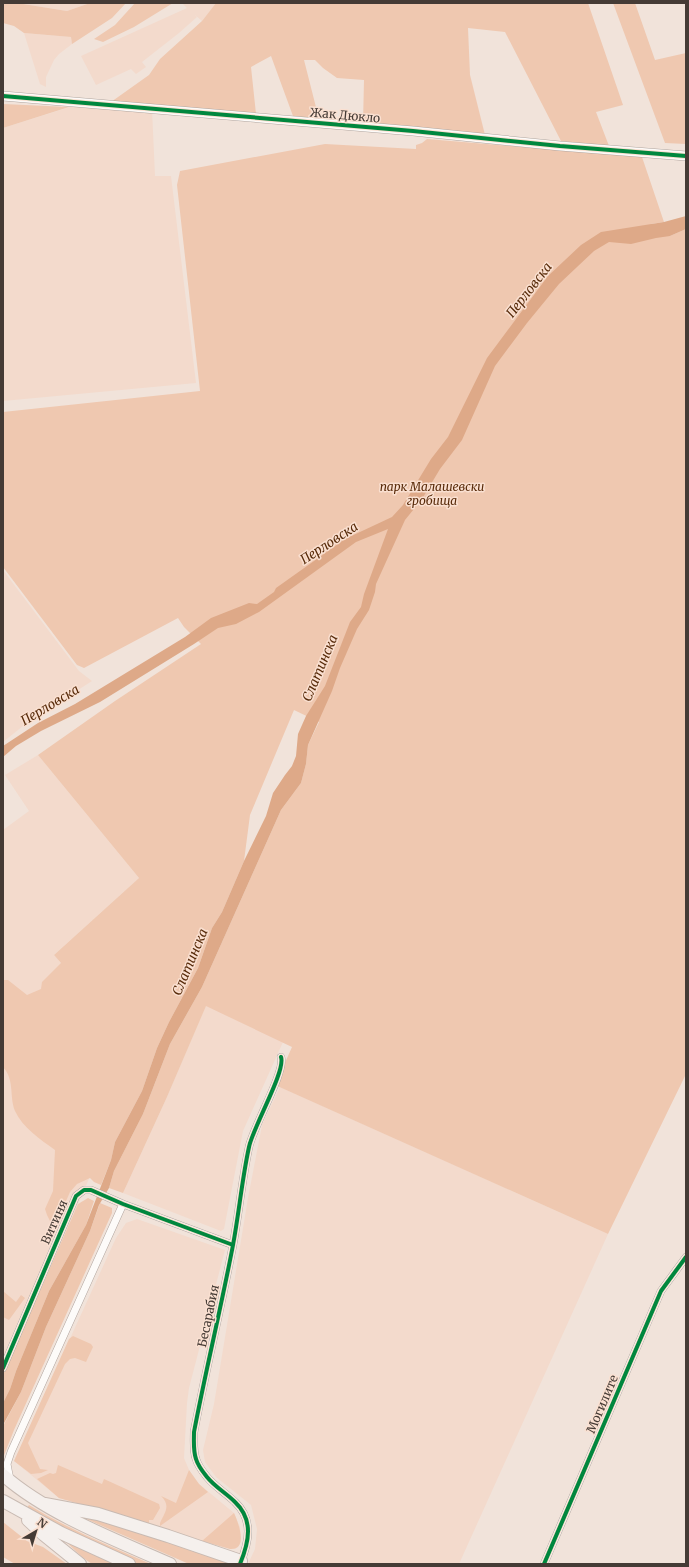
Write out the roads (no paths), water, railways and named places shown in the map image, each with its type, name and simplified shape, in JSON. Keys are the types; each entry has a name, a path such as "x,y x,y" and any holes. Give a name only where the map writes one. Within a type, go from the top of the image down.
{"main road":[{"path":"7,1479 45,1504 71,1518 170,1564"},
{"path":"3,1501 61,1533 129,1564"},
{"path":"45,1504 98,1514 168,1536 240,1563"},
{"path":"20,1511 43,1534 80,1564"}],"street":[{"name":"Жак Дюкло","path":"3,96 405,130 560,146 686,156"},
{"name":"Бесарабия","path":"240,1563 249,1534 247,1520 235,1502 213,1484 205,1475 196,1460 193,1446 195,1424 233,1245 249,1146 254,1130 275,1085 283,1061 281,1057"},
{"name":"Витиня","path":"3,1368 76,1196 84,1190 91,1190 123,1204 233,1245"},
{"path":"7,1479 8,1464 11,1452 123,1204"},
{"name":"Могилите","path":"544,1564 661,1291 686,1257"}],"water label":[{"name":"Перловска","path":"529,290"},
{"name":"Перловска","path":"329,543"},
{"name":"Слатинска","path":"320,668"},
{"name":"Перловска","path":"50,705"},
{"name":"Слатинска","path":"190,962"}],"park label":[{"name":"парк Малашевски гробища","path":"432,493"}]}
